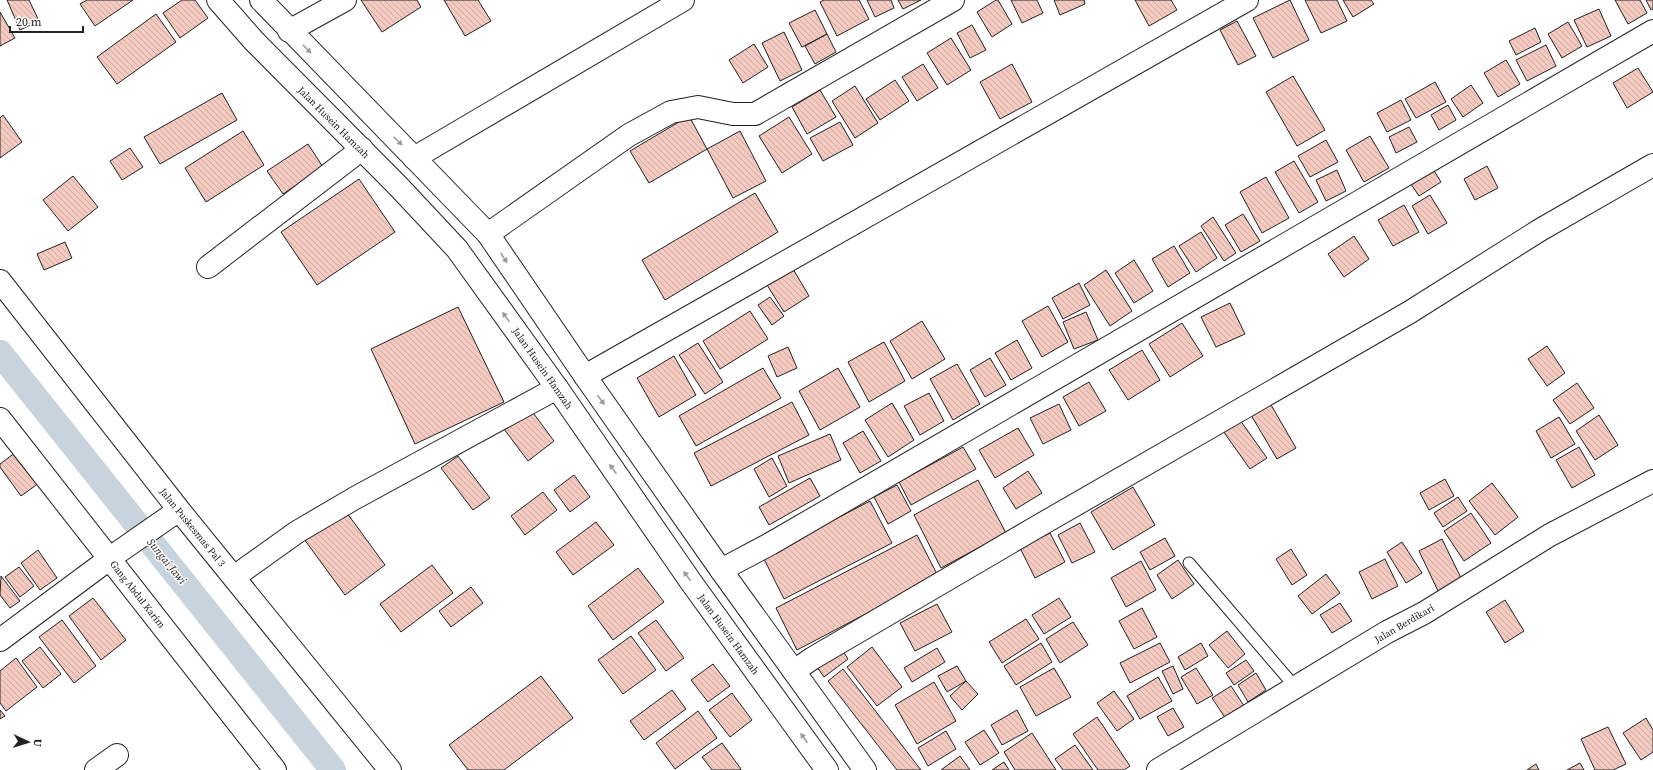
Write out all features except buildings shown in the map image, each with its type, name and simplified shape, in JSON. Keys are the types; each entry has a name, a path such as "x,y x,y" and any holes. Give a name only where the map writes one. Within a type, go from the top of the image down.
{"street":[{"name":"Jalan Husein Hamzah","path":"218,0 254,41 362,149 457,249 557,388 691,582 826,769"},
{"path":"261,0 289,31 488,234 585,376 721,570 865,770"},
{"path":"289,31 345,0"},
{"path":"414,158 683,0"},
{"path":"488,234 629,135 671,112 698,107 733,114 755,114 952,0"},
{"path":"585,376 1247,0"},
{"path":"721,570 770,544 1653,31"},
{"path":"208,267 362,149"},
{"path":"794,671 813,658 1028,532 1410,312 1540,230 1653,165"},
{"name":"Jalan Puskesmas Pal 3","path":"0,280 172,514 234,577 390,770"},
{"path":"234,577 297,532 355,498 557,388"},
{"name":"Gang Abdul Karim","path":"0,419 115,555 275,770"},
{"name":"Jalan Berdikari","path":"1158,770 1387,632 1424,613 1550,535 1653,480"},
{"path":"0,640 172,514"},
{"path":"826,769 849,749"},
{"path":"96,770 117,755"}],"lane":[{"path":"1189,563 1296,688"}],"waterway":[{"name":"Sungai Jawi","path":"0,353 333,770"}]}
